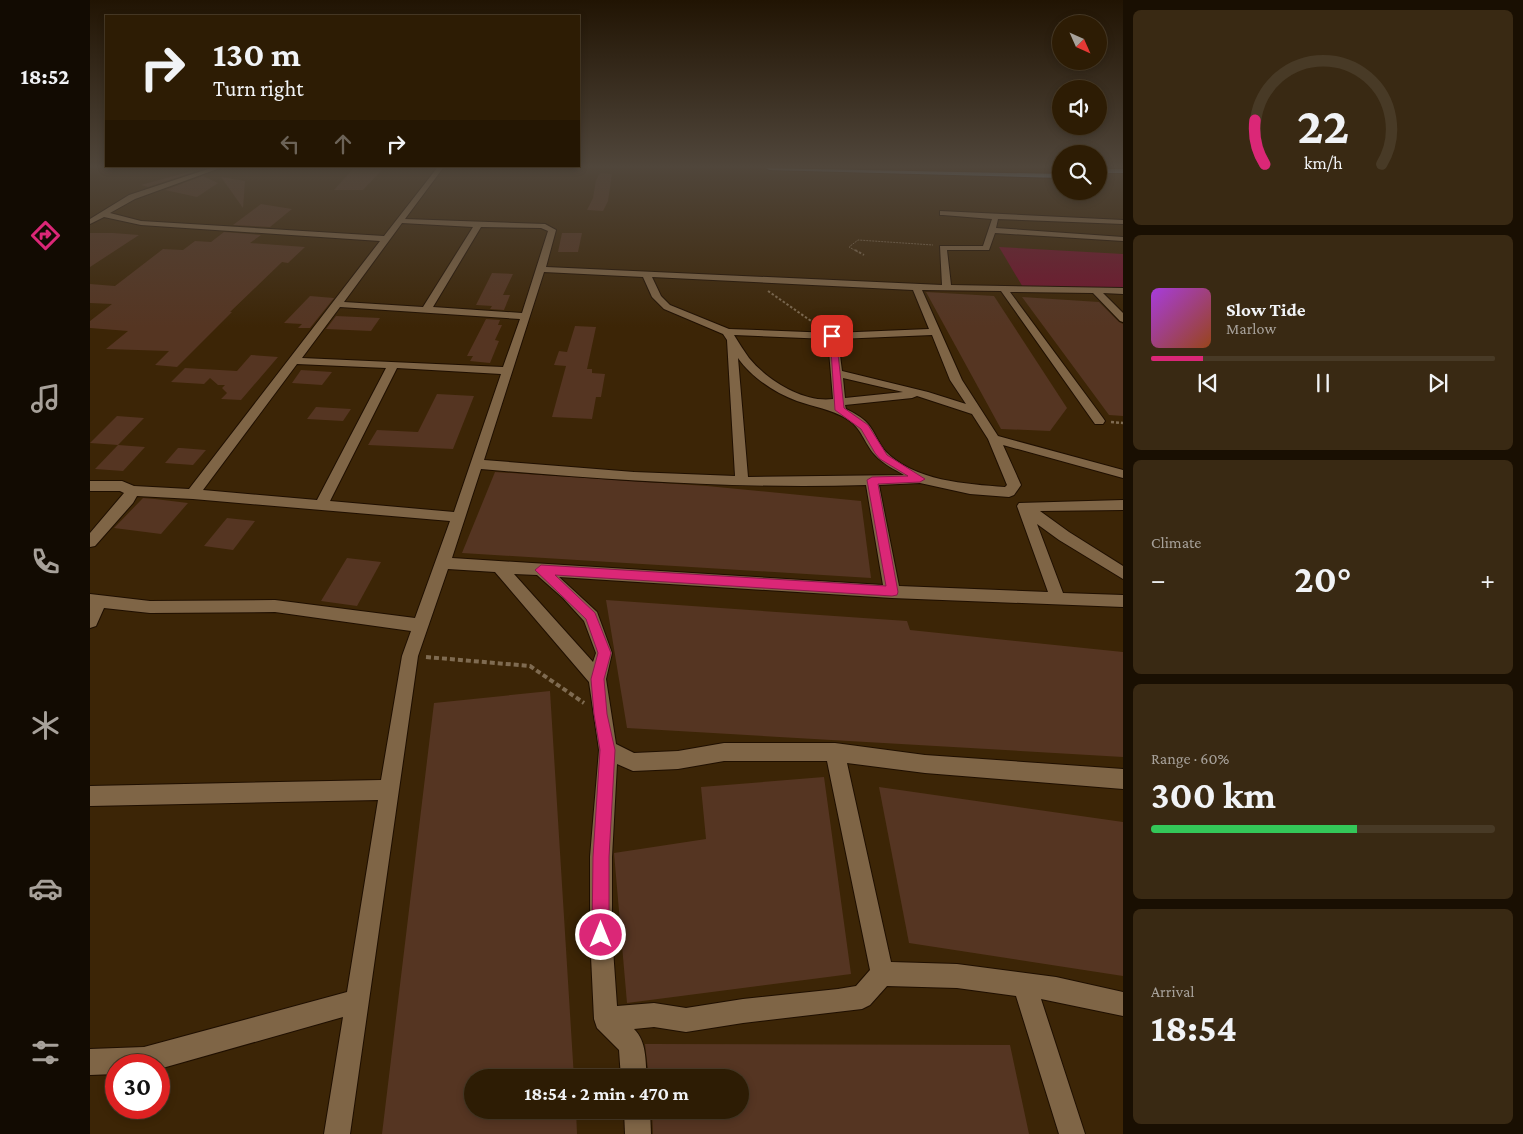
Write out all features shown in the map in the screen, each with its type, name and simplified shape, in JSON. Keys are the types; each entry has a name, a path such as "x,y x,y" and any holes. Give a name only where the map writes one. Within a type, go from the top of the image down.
{"street":[{"path":"131,221 386,239"},
{"path":"193,494 401,221 542,226 552,230 508,371 410,656 337,1134"},
{"path":"947,288 943,248 986,248 995,221"},
{"path":"1096,221 1123,222"},
{"path":"426,310 479,224"},
{"path":"992,230 1123,238"},
{"path":"541,269 916,287 1123,291"},
{"path":"646,274 657,297 667,306 729,336 832,336 935,332"},
{"path":"916,287 956,380 994,439 1014,485 1009,492"},
{"path":"1003,288 1099,421"},
{"path":"1095,290 1123,319"},
{"path":"337,304 526,316"},
{"path":"729,336 746,361 758,374 785,392 802,399 839,406 924,394"},
{"path":"729,336 742,480"},
{"path":"832,336 839,406 864,428 878,451 884,457 920,479"},
{"path":"294,361 508,371"},
{"path":"321,505 393,366"},
{"path":"836,373 924,394 976,412"},
{"path":"994,439 1123,474"},
{"path":"477,464 639,477 792,482 920,479 970,489 1009,492 1043,521 1123,573"},
{"path":"872,480 892,592"},
{"path":"90,486 122,486 132,491 193,494 459,517"},
{"path":"90,542 128,500 132,491"},
{"path":"1024,506 1123,505"},
{"path":"1024,506 1058,599"},
{"path":"443,563 892,592 1123,601"},
{"path":"499,567 597,679"},
{"path":"541,570 591,616 604,653 597,679 608,750 601,857 601,935 606,1019 632,1044 633,1069"},
{"path":"90,621 95,601 150,607 275,606 421,626"},
{"path":"608,750 633,762 678,760 724,752 835,752 925,764 1123,779"},
{"path":"835,752 882,974"},
{"path":"90,796 390,790"},
{"path":"606,1019 654,1015 686,1020 743,1011 838,1002 862,996 882,974 957,976 1025,984 1123,1004"},
{"path":"1025,984 1072,1134"},
{"path":"90,1062 144,1060 357,1001"},
{"path":"637,1119 638,1134"}],"path":[{"path":"864,255 849,247 858,240 930,244 943,248"},
{"path":"751,279 832,336"},
{"path":"410,656 530,666 601,714"}],"shaded area":[{"path":"999,247 1123,254 1123,289 1024,289"}],"building":[{"path":"238,221 277,221 270,227 233,225"},
{"path":"224,232 261,235 250,243 305,247 288,263 282,262 177,367 155,365 169,351 106,349 128,331 90,328 90,321 112,304 90,303 90,284 115,286 163,249 183,250 195,241 211,242"},
{"path":"90,233 113,233 139,235 90,267"},
{"path":"562,233 582,233 578,252 558,252"},
{"path":"492,273 513,274 503,295 510,295 504,310 490,309 492,306 476,305"},
{"path":"926,292 994,296 1067,408 1050,431 1001,429"},
{"path":"310,296 334,298 310,328 298,328 302,324 284,323"},
{"path":"1022,297 1099,302 1123,324 1123,416 1109,415"},
{"path":"336,316 380,318 371,331 326,329"},
{"path":"486,319 500,320 498,325 502,325 495,340 499,341 490,363 470,361 473,356 467,356"},
{"path":"575,326 596,327 587,369 592,369 592,373 605,374 601,397 596,397 592,419 552,417 566,366 554,365 559,351 567,352"},
{"path":"251,355 278,357 241,400 221,399 227,393 222,388 225,385 218,385 210,378 204,384 171,382 185,368 237,371"},
{"path":"301,370 332,372 322,385 292,383"},
{"path":"437,394 474,396 453,449 368,445 377,430 418,432"},
{"path":"316,407 351,409 343,421 307,419"},
{"path":"117,416 144,418 118,445 90,443"},
{"path":"118,445 145,447 123,471 95,469"},
{"path":"178,448 206,450 193,465 165,463"},
{"path":"495,472 707,486 861,501 871,578 462,553"},
{"path":"143,498 188,503 161,534 114,528"},
{"path":"227,518 255,521 233,550 204,546"},
{"path":"347,558 381,562 357,606 321,601"},
{"path":"606,600 907,621 910,630 1123,652 1123,757 627,728"},
{"path":"550,691 573,1069 464,1069 464,1119 576,1119 577,1134 382,1134 434,703"},
{"path":"824,777 851,974 627,1003 614,853 706,839 701,787"},
{"path":"879,787 1123,822 1123,976 909,943"},
{"path":"645,1044 1010,1045 1029,1134 653,1134 652,1119 749,1119 749,1069 648,1069"}],"route":[{"path":"601,935 601,857 608,750 597,679 604,653 591,616 541,570 892,592 872,480 920,479 884,457 878,451 864,428 852,417 840,410 832,336"}]}
